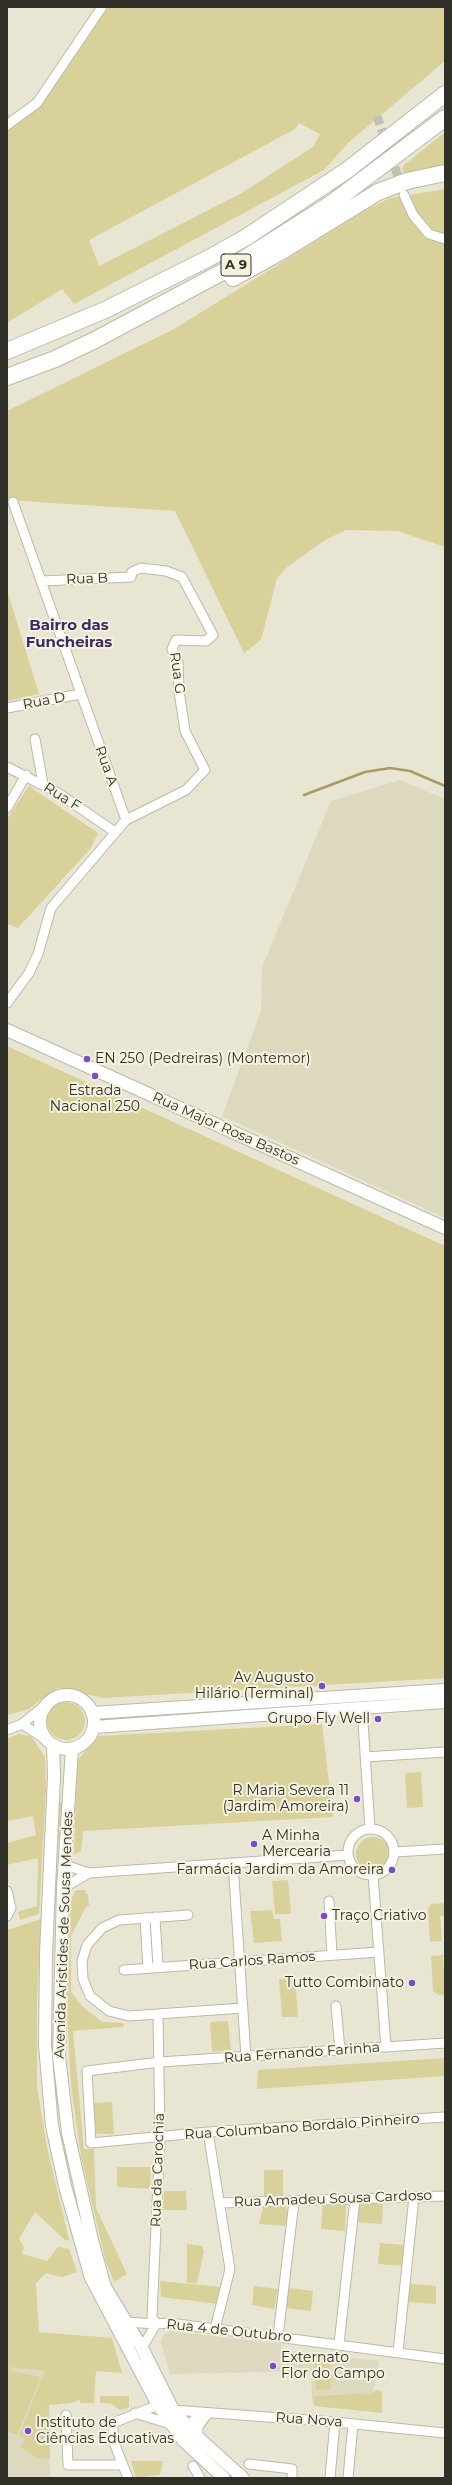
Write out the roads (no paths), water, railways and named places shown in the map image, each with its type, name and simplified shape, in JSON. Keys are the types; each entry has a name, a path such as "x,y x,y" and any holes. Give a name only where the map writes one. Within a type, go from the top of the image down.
{"highway":[{"path":"372,152 404,116 445,83"},
{"name":"A 9","path":"7,351 105,310 209,258 302,201 372,152 445,94"},
{"name":"A 9","path":"7,377 55,359 88,343 228,269 325,208 445,118"},
{"path":"7,381 68,363 107,345 282,251 378,192 407,181 445,174"}],"main road":[{"name":"Rua Major Rosa Bastos","path":"7,1030 445,1228"},
{"path":"92,1713 445,1690"},
{"path":"60,1696 76,1696 86,1703 92,1713 94,1727 86,1741 72,1749 49,1742 40,1724 43,1709 48,1703 60,1696"},
{"path":"94,1727 445,1702"},
{"name":"Avenida Aristides de Sousa Mendes","path":"49,1742 54,1777 46,1954 45,2045 52,2126 79,2244 90,2278 158,2405 170,2424 183,2440 224,2478"},
{"name":"Avenida Aristides de Sousa Mendes","path":"72,1749 63,1888 58,2028 62,2092 68,2133 92,2240 106,2287 142,2348 173,2410 198,2438 243,2478"}],"street":[{"path":"7,125 37,103 102,7"},
{"path":"404,195 413,215 429,234 445,239"},
{"name":"Rua A","path":"13,502 126,820"},
{"name":"Rua G","path":"126,820 186,790 205,770 186,731 179,691 178,662 172,649 176,640 206,641 212,635 182,577 156,568 141,568 132,572 131,577"},
{"name":"Rua B","path":"42,581 131,577"},
{"name":"Rua D","path":"7,708 80,694"},
{"path":"35,739 42,784"},
{"name":"Rua F","path":"7,766 42,784 115,832"},
{"path":"7,808 26,775"},
{"path":"7,1004 28,973 38,954 51,908 126,820"},
{"path":"7,1730 22,1724 48,1703"},
{"path":"362,1708 370,1830"},
{"path":"22,1724 49,1742"},
{"path":"365,1757 445,1752"},
{"path":"364,1830 377,1830 389,1839 394,1852 390,1865 380,1874 373,1875 359,1872 350,1862 348,1855 353,1837 364,1830"},
{"path":"394,1852 445,1849"},
{"path":"65,1865 89,1873 348,1855"},
{"path":"233,1863 246,2056"},
{"path":"63,1888 89,1873"},
{"path":"373,1875 386,2047"},
{"path":"7,1891 11,1908 7,1916"},
{"path":"329,1901 332,1955"},
{"path":"188,1915 119,1920 102,1928 87,1945 82,1970 90,1996 108,2011 129,2016 243,2008"},
{"path":"155,1917 158,1967"},
{"path":"145,1918 148,1968"},
{"name":"Rua Carlos Ramos","path":"124,1970 379,1952"},
{"path":"336,2006 340,2050"},
{"name":"Rua da Carochia","path":"156,2324 152,2317 160,2137 160,2062 158,2014"},
{"name":"Rua Fernando Farinha","path":"160,2137 91,2143 87,2071 160,2062 445,2043"},
{"name":"Rua Columbano Bordalo Pinheiro","path":"160,2137 208,2132 445,2117"},
{"path":"208,2132 230,2269 215,2329"},
{"name":"Rua Amadeu Sousa Cardoso","path":"220,2203 294,2202 445,2196"},
{"path":"398,2352 414,2197"},
{"path":"339,2344 355,2199"},
{"path":"278,2336 294,2202"},
{"name":"Rua 4 de Outubro","path":"126,2322 156,2324 170,2322 445,2359"},
{"name":"Rua 4 de Outubro","path":"142,2348 156,2324"},
{"path":"128,2478 113,2440 112,2429 114,2423 118,2419 158,2405 165,2394"},
{"name":"Rua Nova","path":"173,2410 335,2422 445,2433"},
{"path":"183,2440 187,2427 205,2413"},
{"path":"198,2438 198,2427 205,2413"},
{"path":"135,2414 170,2424"},
{"path":"66,2415 68,2465 122,2465"},
{"path":"330,2478 335,2422"},
{"path":"348,2478 353,2424"},
{"path":"249,2464 292,2469 292,2478"},
{"path":"193,2466 200,2478"}],"waterway":[{"path":"304,795 365,772 390,768 410,771 445,786"}],"tunnel":[{"path":"377,116 402,188"}],"place":[{"name":"EN 250 (Pedreiras) (Montemor)","path":"87,1059"},
{"name":"Estrada Nacional 250","path":"95,1076"},
{"name":"Av Augusto Hilário (Terminal)","path":"322,1686"},
{"name":"Grupo Fly Well","path":"378,1719"},
{"name":"R Maria Severa 11 (Jardim Amoreira)","path":"357,1799"},
{"name":"A Minha Mercearia","path":"254,1844"},
{"name":"Farmácia Jardim da Amoreira","path":"392,1870"},
{"name":"Traço Criativo","path":"324,1916"},
{"name":"Tutto Combinato","path":"412,1983"},
{"name":"Externato Flor do Campo","path":"273,2366"},
{"name":"Instituto de Ciências Educativas","path":"28,2431"}],"district":[{"name":"Bairro das Funcheiras","path":"69,634"}]}
